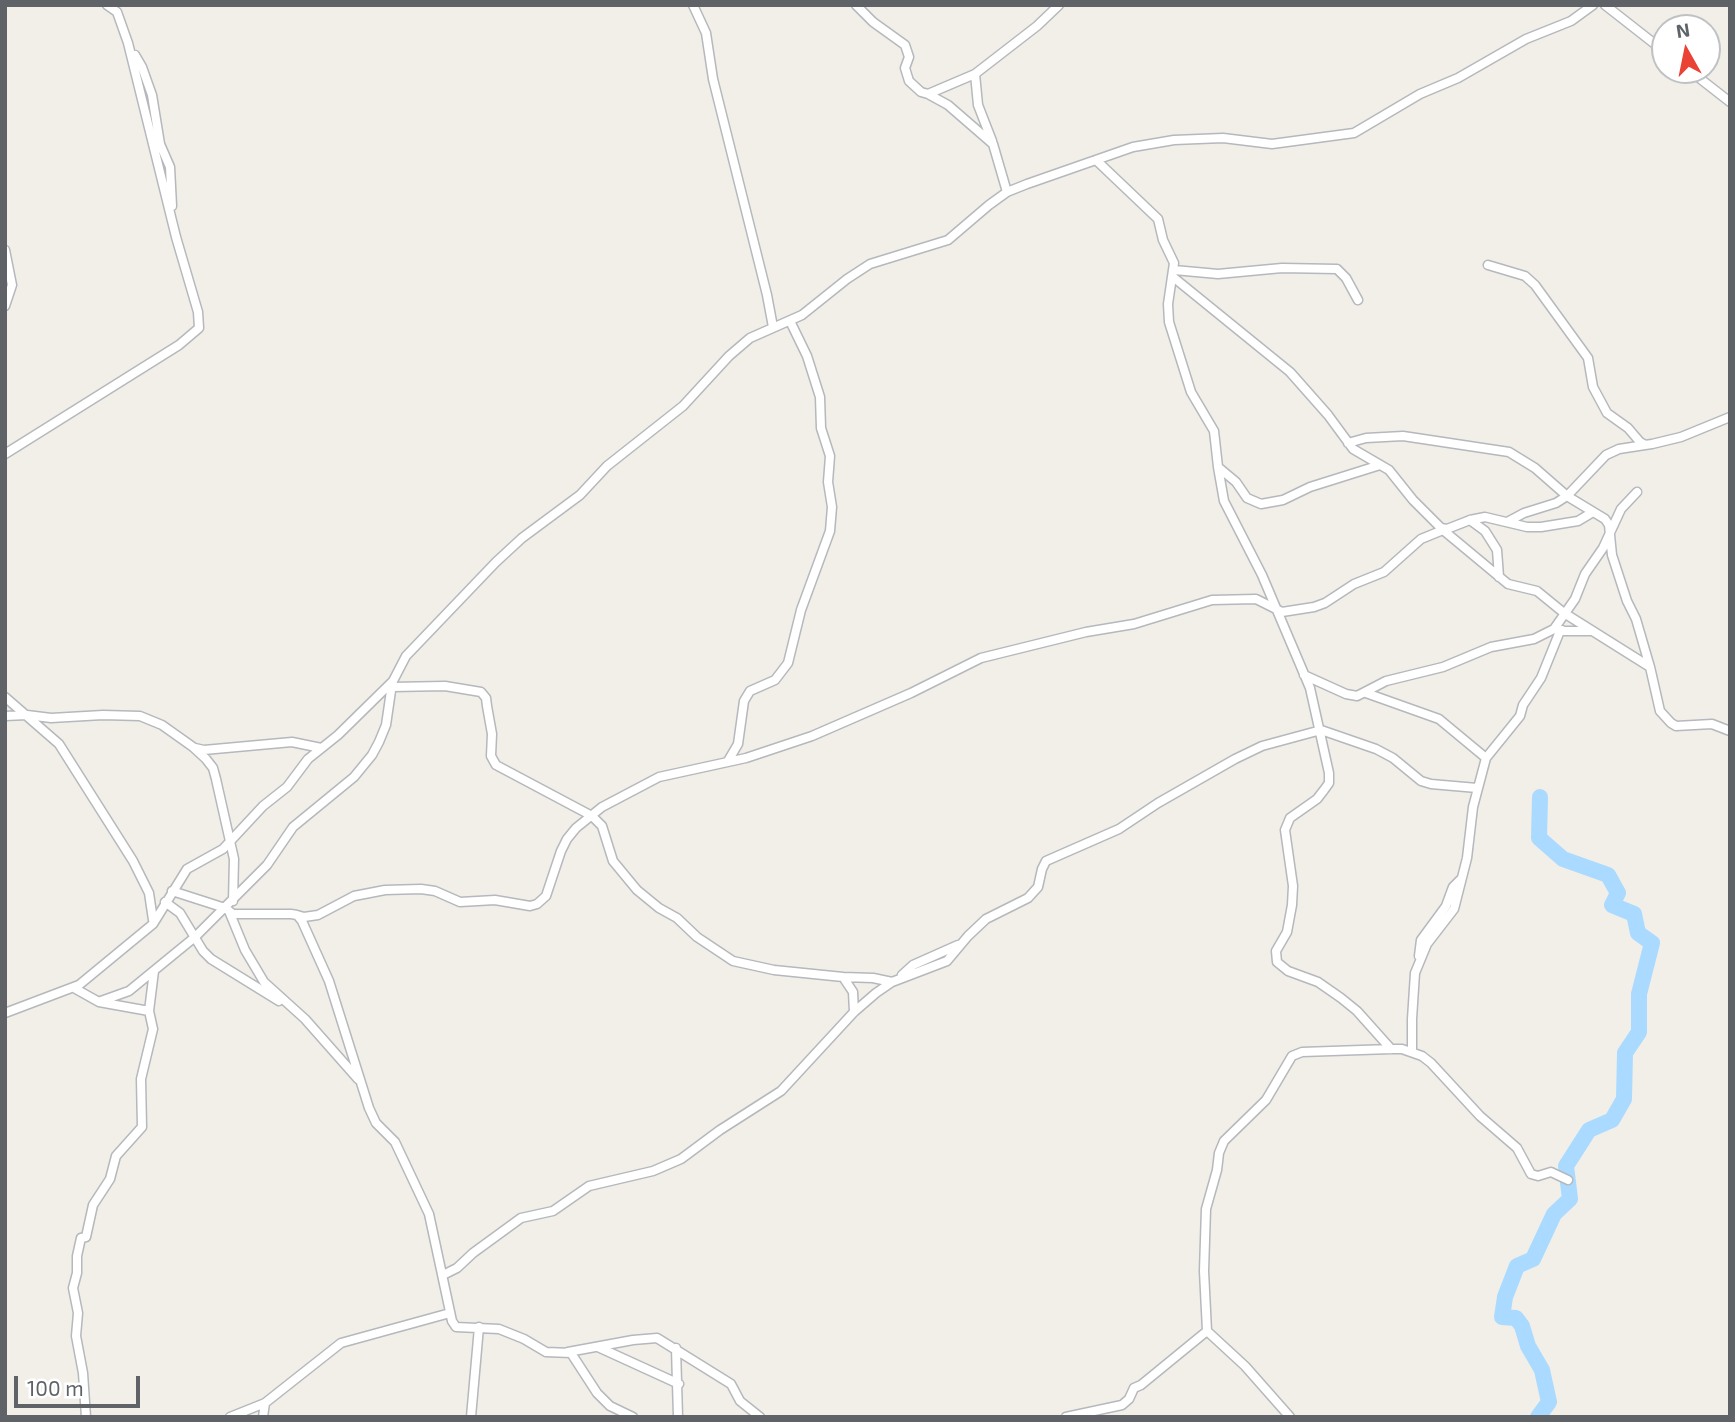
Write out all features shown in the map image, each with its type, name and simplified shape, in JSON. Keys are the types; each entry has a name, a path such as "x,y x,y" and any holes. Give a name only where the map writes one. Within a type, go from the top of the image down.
{"street":[{"path":"693,5 706,33 713,79 773,327"},
{"path":"856,5 905,45 909,57 905,68 909,81 921,92 948,104 993,144"},
{"path":"928,94 975,74 1059,5"},
{"path":"99,1002 129,991 227,909 267,865 286,834 341,789 372,755 386,725 392,684 406,656 496,562 522,538 580,495 607,466 683,405 729,356 750,338 790,321 870,264 948,240 974,216 1007,192 1133,147 1174,140 1223,138 1272,144 1354,133 1420,94 1458,78 1526,39 1571,21 1593,5"},
{"path":"1605,5 1651,41"},
{"path":"5,454 179,345 199,328 198,312 171,217 128,43 112,7"},
{"path":"975,74 978,105 1007,192"},
{"path":"1707,84 1730,102"},
{"path":"1096,160 1158,219 1163,240 1174,263 1168,304 1169,322 1191,392 1214,431 1224,500 1262,575 1304,675 1321,730 1329,783 1317,799 1290,818 1284,830 1293,886 1292,905 1287,932 1276,951 1277,962 1289,971 1318,982 1341,998 1357,1011 1391,1049"},
{"path":"5,250 12,285 5,306"},
{"path":"1488,265 1525,275 1535,285 1588,358 1593,387 1607,413 1645,445"},
{"path":"1174,274 1218,274 1282,268 1337,269 1357,300"},
{"path":"1174,274 1296,377 1353,449 1389,470 1413,500 1443,530 1488,565 1499,577 1516,587 1537,592 1566,614 1650,667"},
{"path":"728,761 738,744 744,701 750,691 775,680 788,663 801,610 830,531 830,456 821,428 820,397 807,356 790,321"},
{"path":"1509,521 1567,496 1606,455 1619,449 1681,437 1730,417"},
{"path":"1348,443 1366,438 1403,436 1509,452 1535,468 1567,496 1605,519 1612,555 1627,601 1639,626 1660,710 1665,719 1676,726 1712,724 1730,731"},
{"path":"1218,467 1236,482 1247,498 1261,504 1283,500 1310,487 1380,465"},
{"path":"1412,1052 1415,973 1420,959 1418,951 1421,940 1446,906 1453,887 1461,879 1477,788 1486,758 1520,716 1523,705 1541,678 1558,629 1585,574 1621,509 1637,492"},
{"path":"172,891 227,909 239,916 318,915 354,896 385,890 421,889 435,891 460,902 495,900 530,906 546,896 567,839 602,807 659,778 746,758 833,727 911,693 981,658 1086,632 1134,624 1212,600 1256,599 1277,611 1289,612 1325,603 1342,590 1384,572 1421,539 1470,520 1485,517 1527,527 1541,527 1578,521 1593,512"},
{"path":"1470,520 1493,541 1499,558 1499,577"},
{"path":"1304,675 1346,694 1357,696 1386,681 1443,667 1491,647 1534,639 1558,629 1593,631"},
{"path":"5,1013 74,988 153,924 187,869 214,855 230,842 263,806 287,787 308,759 392,684 445,685 481,692 486,698 492,734 491,756 496,765 592,816 602,826 613,862 637,890 659,908 677,918 697,937 733,961 774,970 895,981"},
{"path":"1366,693 1439,719 1486,758"},
{"path":"5,697 59,744 133,860 151,899 153,924"},
{"path":"5,716 139,716 162,725 192,747 213,768 234,868 233,901"},
{"path":"443,1275 457,1268 521,1218 553,1211 589,1186 653,1171 681,1159 781,1091 854,1012 876,993 895,981 947,961 986,919 1028,898 1038,887 1042,869 1052,858 1119,829 1158,803 1262,746 1321,730 1376,749 1393,758 1421,781 1477,788"},
{"path":"192,747 204,750 292,742 321,748"},
{"path":"165,902 180,913 211,959 297,1011"},
{"path":"227,909 257,971 362,1084"},
{"path":"297,915 307,929 328,981 376,1123 395,1142 424,1202 450,1313 456,1327 499,1329 546,1352 568,1352 657,1338 731,1384 740,1401 760,1417"},
{"path":"86,1417 76,1336 78,1313 74,1288 77,1256 82,1238 86,1237 90,1212 110,1179 116,1156 142,1127 141,1079 153,1029 149,1011 154,971"},
{"path":"843,977 853,992 854,1012"},
{"path":"74,988 99,1002 149,1011"},
{"path":"1290,1417 1245,1366 1208,1331 1205,1297 1206,1209 1219,1153 1224,1142 1266,1100 1292,1056 1302,1052 1391,1049 1412,1052 1431,1063 1480,1116 1517,1149 1531,1174 1538,1176 1551,1172 1568,1180"},
{"path":"230,1417 265,1403 341,1343 450,1313"},
{"path":"471,1417 479,1327"},
{"path":"1066,1417 1122,1405 1129,1399 1134,1388 1208,1331"},
{"path":"598,1347 679,1384"},
{"path":"676,1349 678,1417"},
{"path":"568,1352 573,1355 597,1393 610,1406 634,1417"},
{"path":"263,1417 265,1403"}],"waterway":[{"path":"1538,1417 1549,1402 1542,1370 1516,1318 1502,1317 1505,1297 1517,1266 1533,1259 1554,1214 1570,1199 1566,1166 1589,1130 1612,1120 1624,1099 1625,1053 1639,1032 1639,994 1652,943 1638,933 1634,914 1612,905 1618,893 1608,875 1563,859 1539,838 1540,797"}]}
